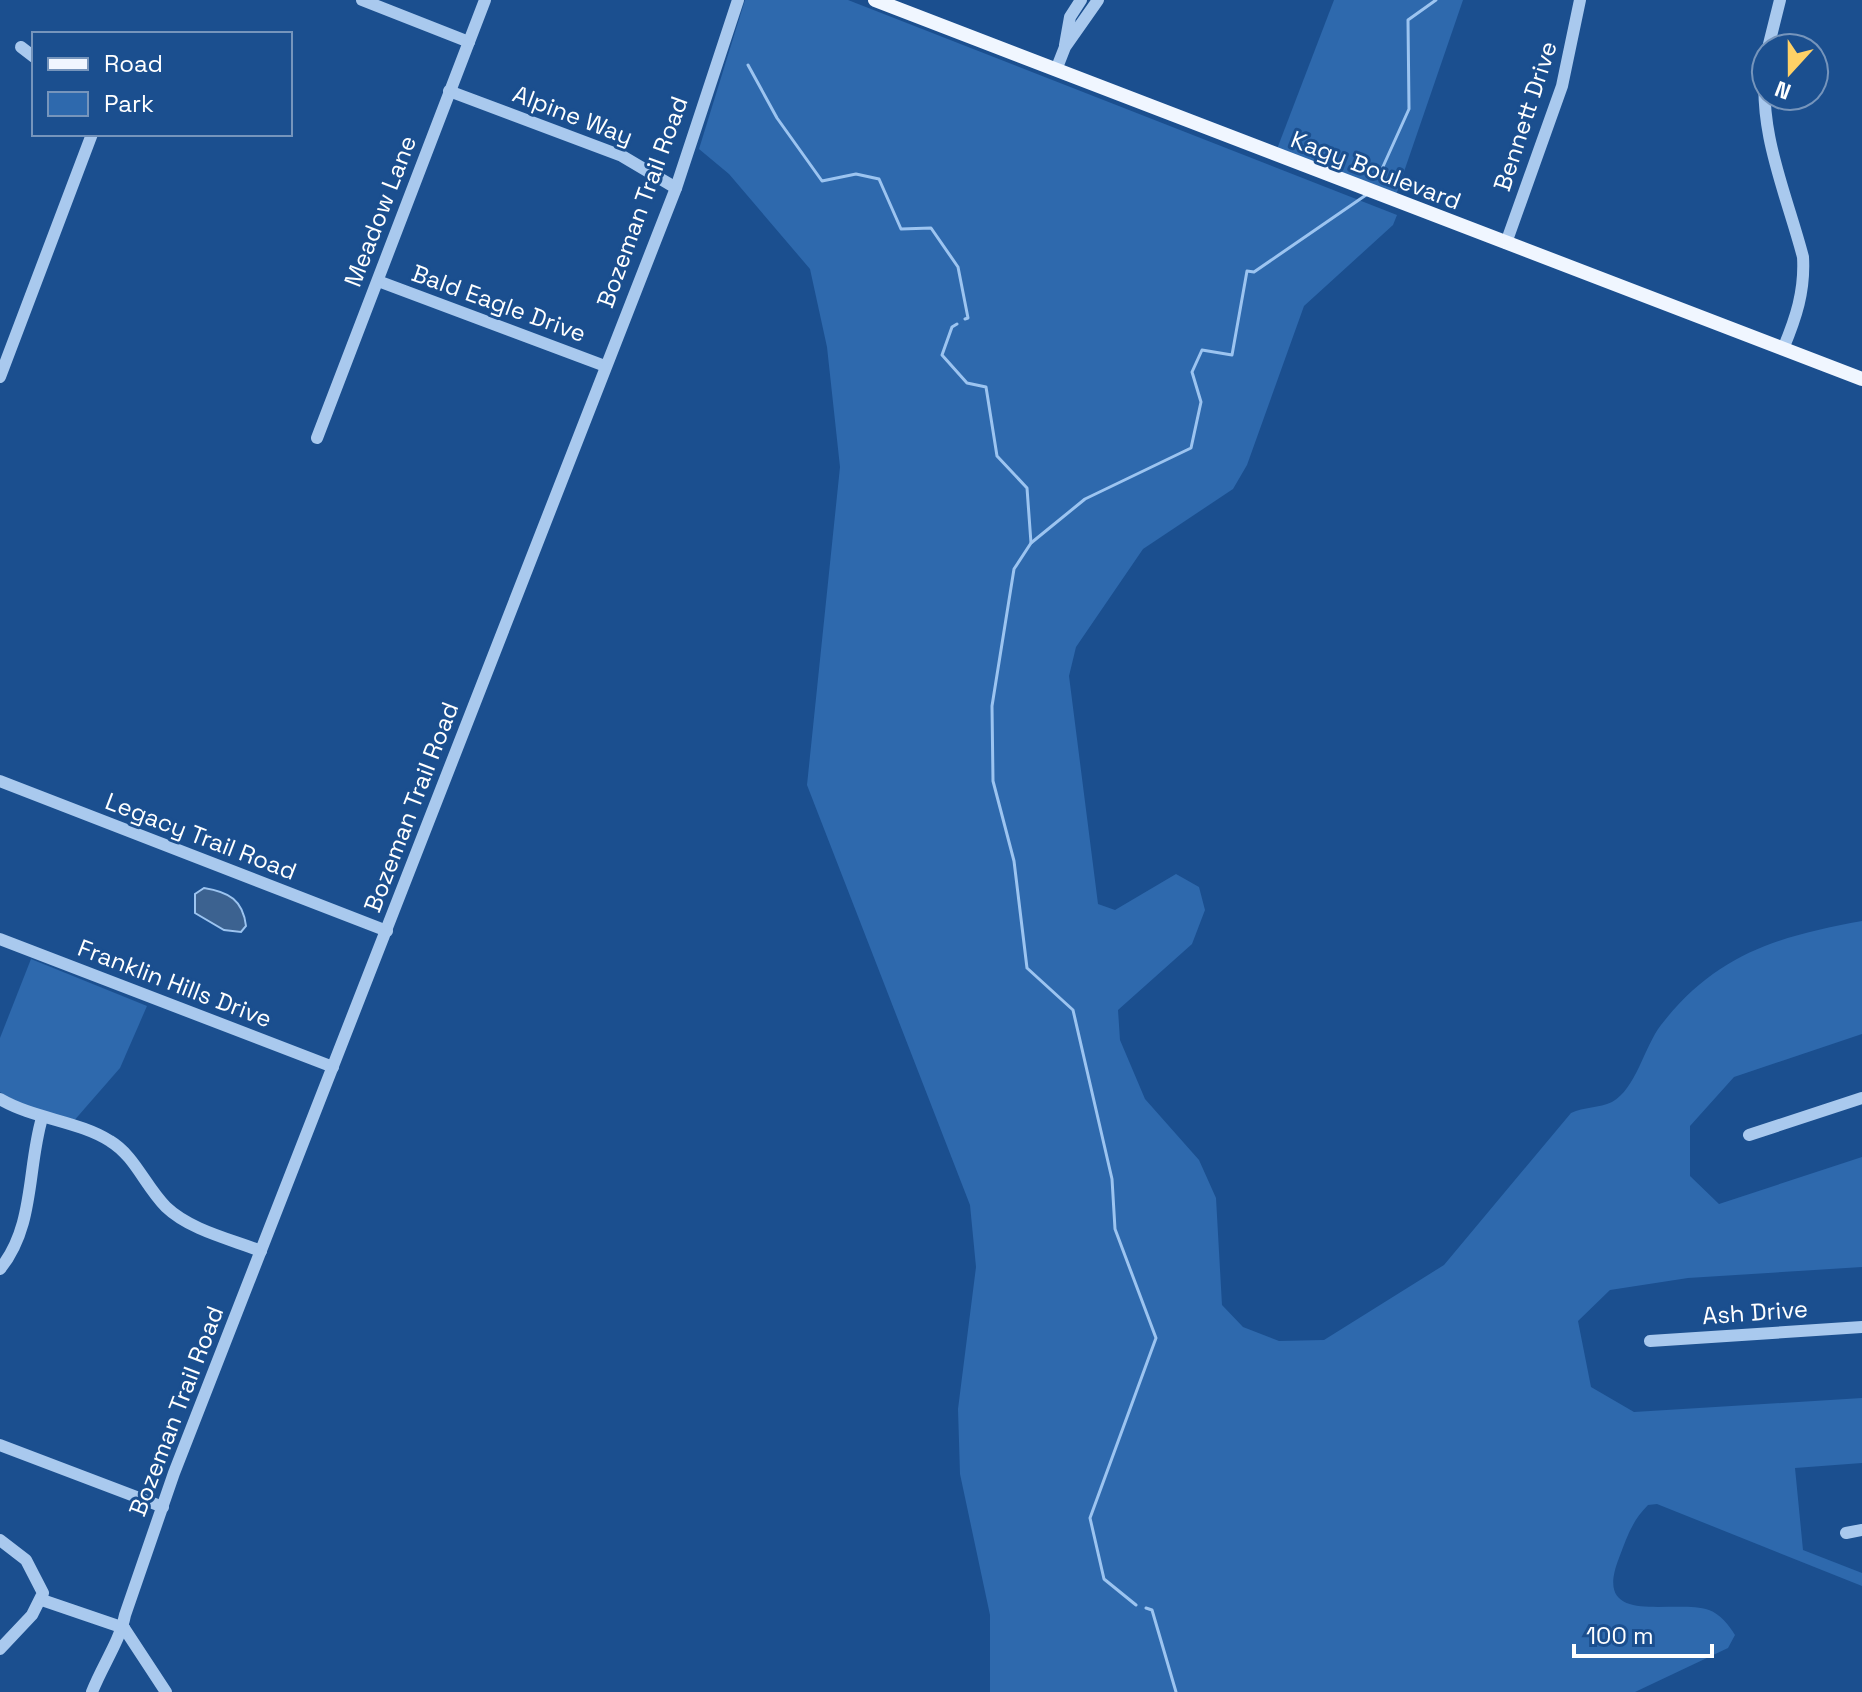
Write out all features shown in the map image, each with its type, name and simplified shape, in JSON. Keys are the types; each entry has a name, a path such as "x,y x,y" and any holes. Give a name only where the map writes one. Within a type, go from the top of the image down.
{"main road":[{"name":"Kagy Boulevard","path":"875,0 1862,379"}],"street":[{"path":"362,0 469,42"},
{"name":"Meadow Lane","path":"317,438 485,0"},
{"name":"Bozeman Trail Road","path":"92,1692 109,1652 124,1628 125,1615 163,1507 261,1251 676,188 738,0"},
{"path":"1056,70 1065,47 1070,17 1081,0"},
{"path":"1065,47 1098,0"},
{"name":"Bennett Drive","path":"1506,243 1562,86 1580,0"},
{"path":"1772,32 1780,0"},
{"path":"21,47 32,55"},
{"name":"Alpine Way","path":"449,91 622,156 676,188"},
{"path":"1766,112 1769,143 1803,257 1804,274 1798,310 1783,349"},
{"path":"0,377 91,136"},
{"name":"Bald Eagle Drive","path":"378,281 605,366"},
{"name":"Legacy Trail Road","path":"0,781 387,931"},
{"name":"Franklin Hills Drive","path":"0,939 333,1067"},
{"path":"1749,1135 1862,1098"},
{"path":"0,1099 42,1118 109,1140 128,1157 168,1209 194,1225 261,1251"},
{"path":"0,1269 23,1228 32,1160 42,1118"},
{"name":"Ash Drive","path":"1650,1341 1862,1327"},
{"path":"0,1445 163,1507"},
{"path":"1846,1533 1862,1530"},
{"path":"0,1540 17,1551 33,1570 41,1585 42,1600 0,1649"},
{"path":"42,1600 124,1628 166,1692"}],"green space":[{"path":"745,0 848,0 1397,215 1393,225 1304,306 1247,465 1233,489 1143,549 1076,647 1069,676 1098,904 1115,910 1176,874 1199,887 1205,910 1192,944 1118,1010 1120,1040 1145,1099 1199,1160 1216,1198 1222,1305 1243,1327 1279,1341 1324,1340 1444,1265 1571,1113 1607,1104 1620,1096 1634,1078 1661,1025 1704,981 1751,952 1776,942 1862,921 1862,1034 1734,1077 1690,1126 1690,1176 1719,1204 1862,1157 1862,1267 1688,1278 1610,1290 1578,1321 1591,1387 1634,1412 1862,1398 1862,1463 1795,1468 1803,1550 1862,1573 1862,1586 1657,1504 1648,1505 1634,1523 1619,1558 1613,1580 1616,1594 1625,1602 1640,1606 1709,1610 1724,1620 1735,1635 1728,1648 1635,1692 990,1692 990,1615 960,1474 958,1409 976,1267 970,1205 807,785 840,467 827,347 810,269 729,174 699,149"},
{"path":"1334,0 1463,0 1396,195 1277,149"},
{"path":"31,959 147,1006 120,1068 72,1123 24,1106 0,1092 0,1038"}],"shaded area":[{"path":"204,888 221,892 238,904 246,926 241,932 224,930 195,913 195,894"}],"waterway":[{"path":"1381,171 1409,109 1408,20 1436,0"},
{"path":"748,65 777,118 822,181 856,174 879,179 901,229 931,228 958,267 968,318 965,319"},
{"path":"1136,1605 1104,1579 1090,1518 1156,1338 1115,1229 1112,1179 1073,1010 1027,968 1014,861 993,781 992,706 1014,569 1031,543 1085,499 1191,448 1201,402 1192,372 1202,350 1232,355 1247,271 1254,272 1366,195"},
{"path":"957,324 952,327 942,355 967,383 986,387 997,456 1027,488 1031,543"},
{"path":"1146,1608 1152,1610 1176,1692"}]}
